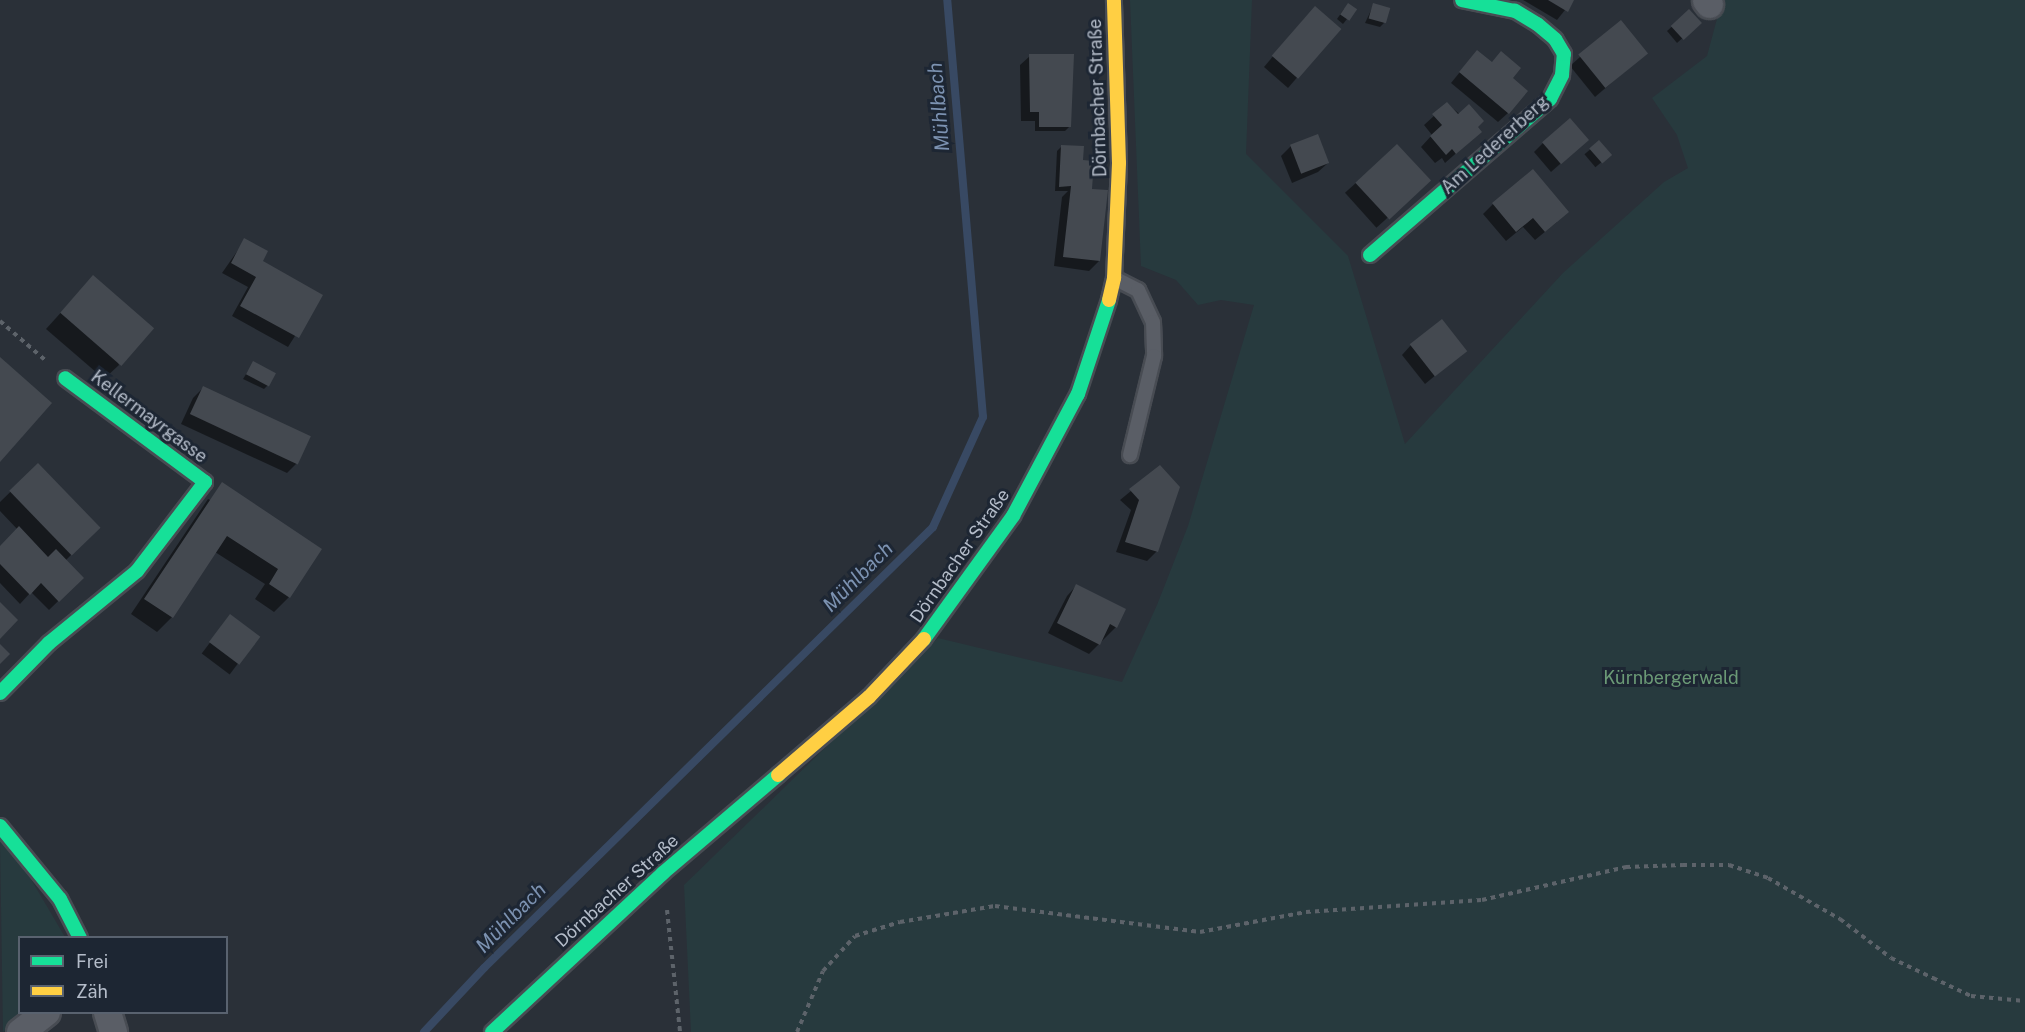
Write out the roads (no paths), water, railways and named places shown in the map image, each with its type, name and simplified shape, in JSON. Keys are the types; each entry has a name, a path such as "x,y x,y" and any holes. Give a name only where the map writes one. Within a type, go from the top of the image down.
{"street":[{"name":"Dörnbacher Straße","path":"492,1032 663,873 869,697 944,614 1013,516 1046,458 1098,342 1114,278 1119,163 1114,0"},
{"name":"Am Ledererberg","path":"1370,255 1550,99 1562,75 1564,54 1555,39 1537,24 1515,11 1462,0"},
{"name":"Kellermayrgasse","path":"0,693 49,643 137,571 205,482 65,378"},
{"path":"0,826 34,863 60,899 79,936"},
{"path":"20,1032 43,1014"},
{"path":"108,1014 113,1032"}],"lane":[{"path":"1114,278 1138,290 1153,322 1154,356 1130,455"}],"waterway":[{"name":"Mühlbach","path":"424,1032 484,968 933,527 983,417 947,0"}],"park label":[{"name":"Kürnbergerwald","path":"1671,678"}]}
